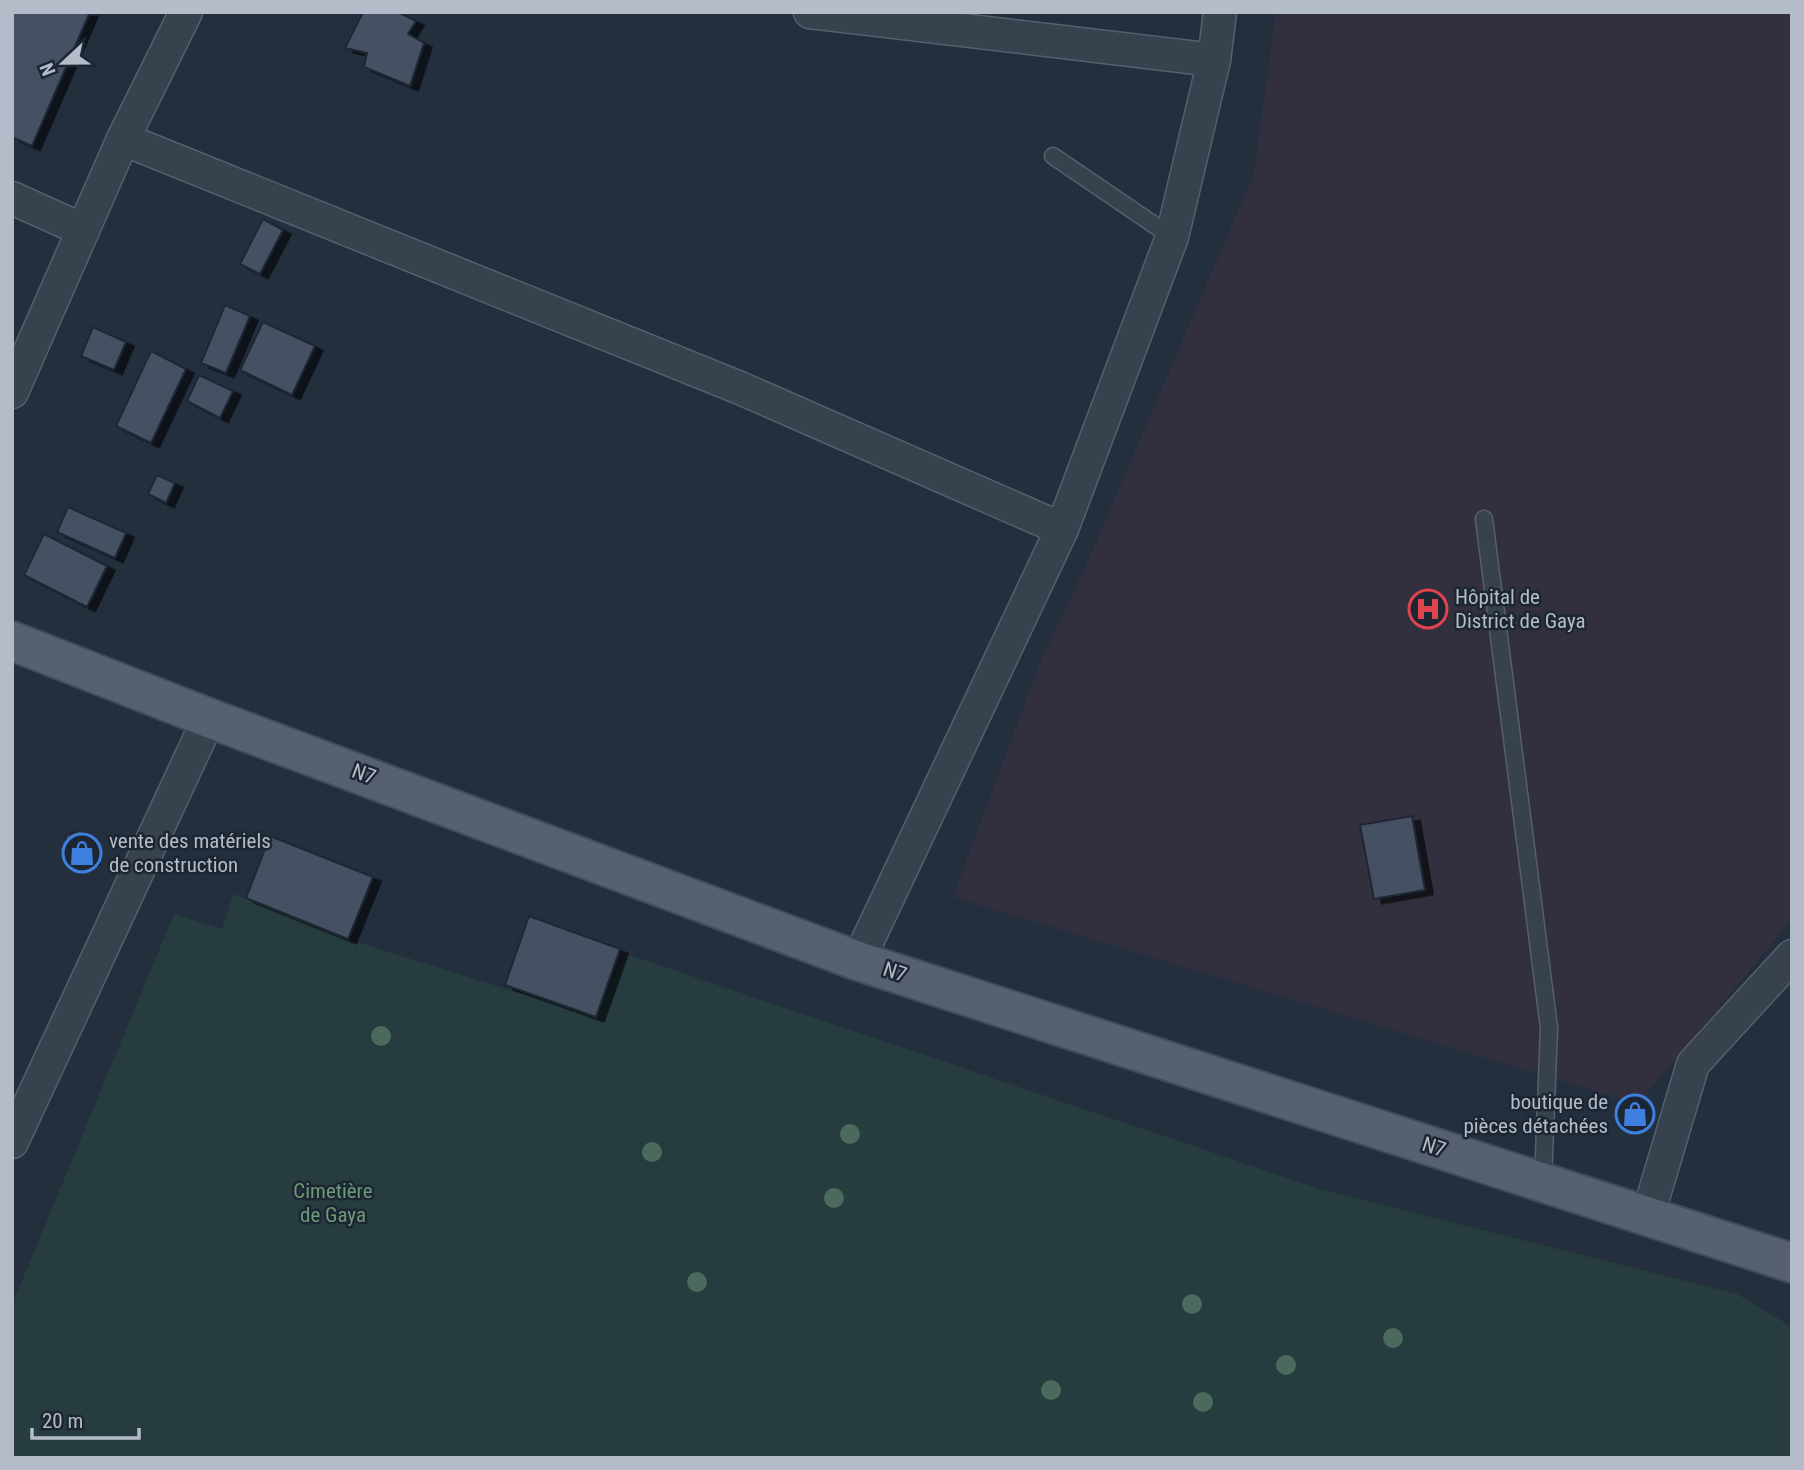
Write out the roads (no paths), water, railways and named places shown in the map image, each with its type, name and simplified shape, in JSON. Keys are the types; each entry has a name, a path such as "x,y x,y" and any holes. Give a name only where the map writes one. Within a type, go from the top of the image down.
{"main road":[{"name":"N7","path":"12,640 209,718 858,961 1792,1263"}],"street":[{"path":"12,393 123,139 186,12"},
{"path":"810,12 1214,60"},
{"path":"858,961 1062,529 1172,237 1214,60 1220,12"},
{"path":"123,139 740,388 1062,529"},
{"path":"12,198 83,230"},
{"path":"12,1142 17,1105 209,718"},
{"path":"1648,1215 1693,1064 1792,956"}],"lane":[{"path":"1053,156 1172,237"},
{"path":"1484,519 1549,1028 1543,1181"}],"place":[{"name":"Hôpital de District de Gaya","path":"1428,609"},
{"name":"vente des matériels de construction","path":"82,853"},
{"name":"boutique de pièces détachées","path":"1635,1114"}],"park label":[{"name":"Cimetière de Gaya","path":"333,1203"}]}
